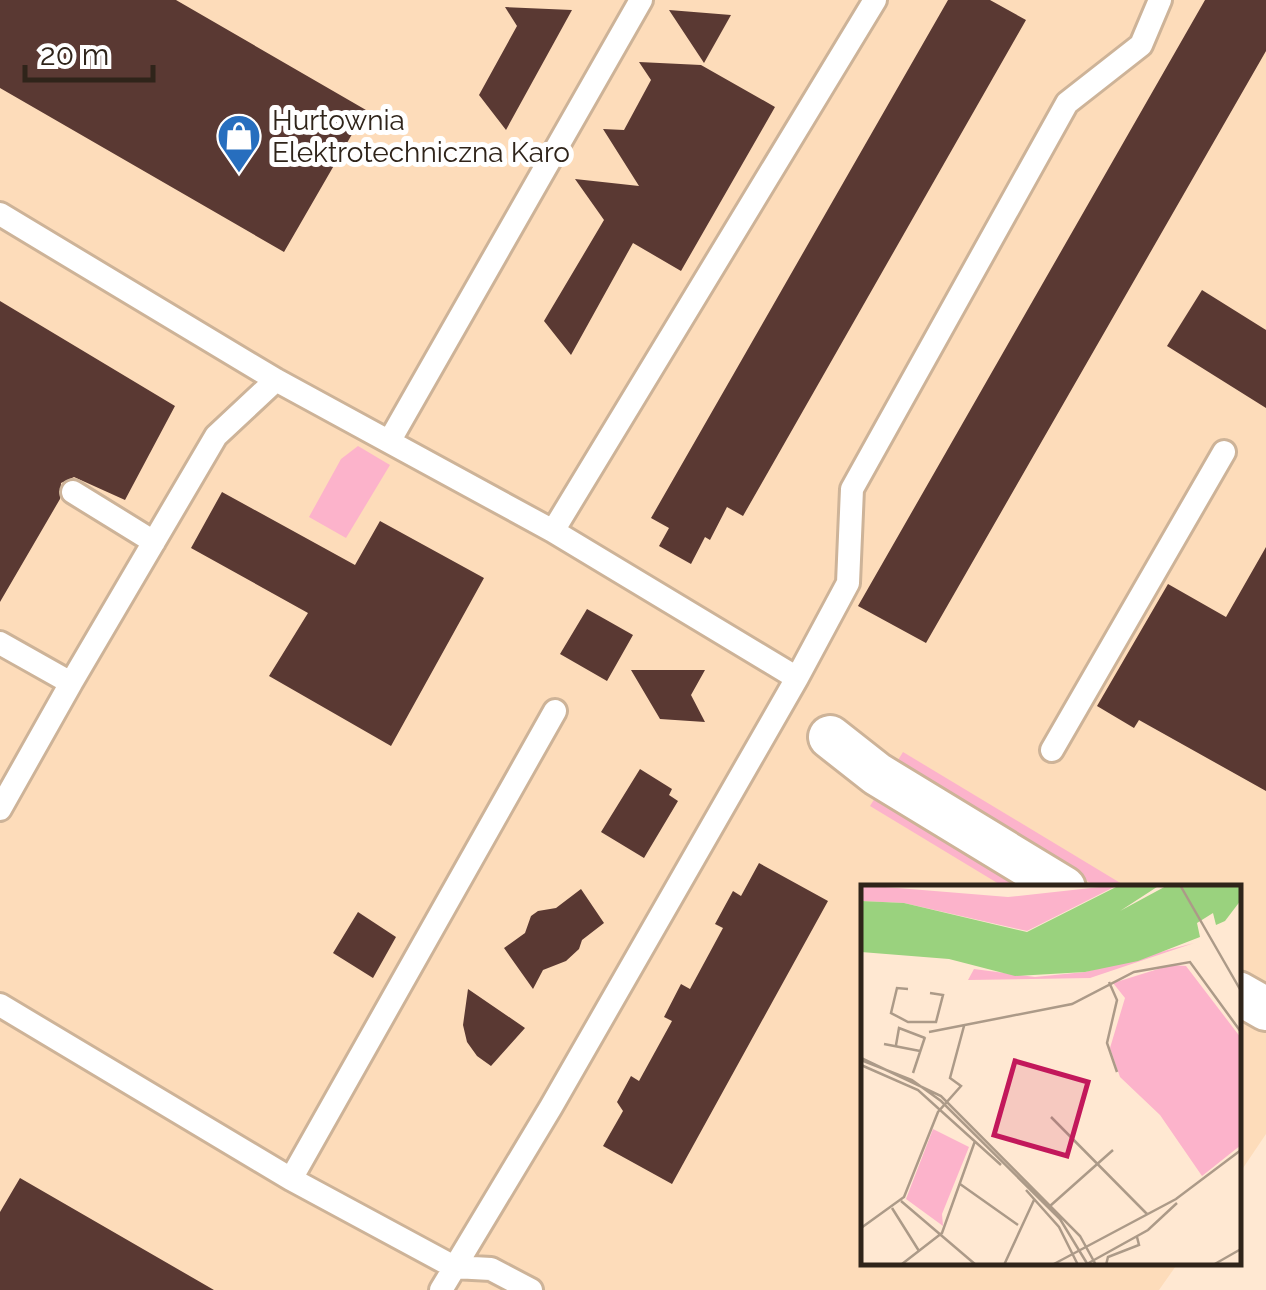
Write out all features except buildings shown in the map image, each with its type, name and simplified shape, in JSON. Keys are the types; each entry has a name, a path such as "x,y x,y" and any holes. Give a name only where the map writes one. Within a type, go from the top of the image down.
{"street":[{"path":"830,738 877,774 1059,885"},
{"path":"1241,995 1266,1009"}],"lane":[{"path":"390,440 641,0"},
{"path":"552,531 874,0"},
{"path":"441,1290 798,678 848,583 852,489 1067,103 1140,45 1160,0"},
{"path":"0,214 276,380 552,531 798,678"},
{"path":"0,809 216,436 276,380"},
{"path":"1052,750 1224,452"},
{"path":"73,492 154,542"},
{"path":"0,643 72,683"},
{"path":"291,1180 554,711"},
{"path":"0,1005 291,1180 454,1268 492,1269 531,1290"}],"shaded area":[{"path":"0,0 1266,0 1266,1134 1241,1171 1241,885 861,885 861,1265 1177,1265 1159,1290 0,1290"},
{"path":"358,446 390,465 346,538 309,517 341,459"},
{"path":"903,752 1124,885 1094,885 895,765"},
{"path":"878,793 1032,885 1001,885 870,806"}],"place":[{"name":"Hurtownia Elektrotechniczna Karo","path":"239,174"}]}
